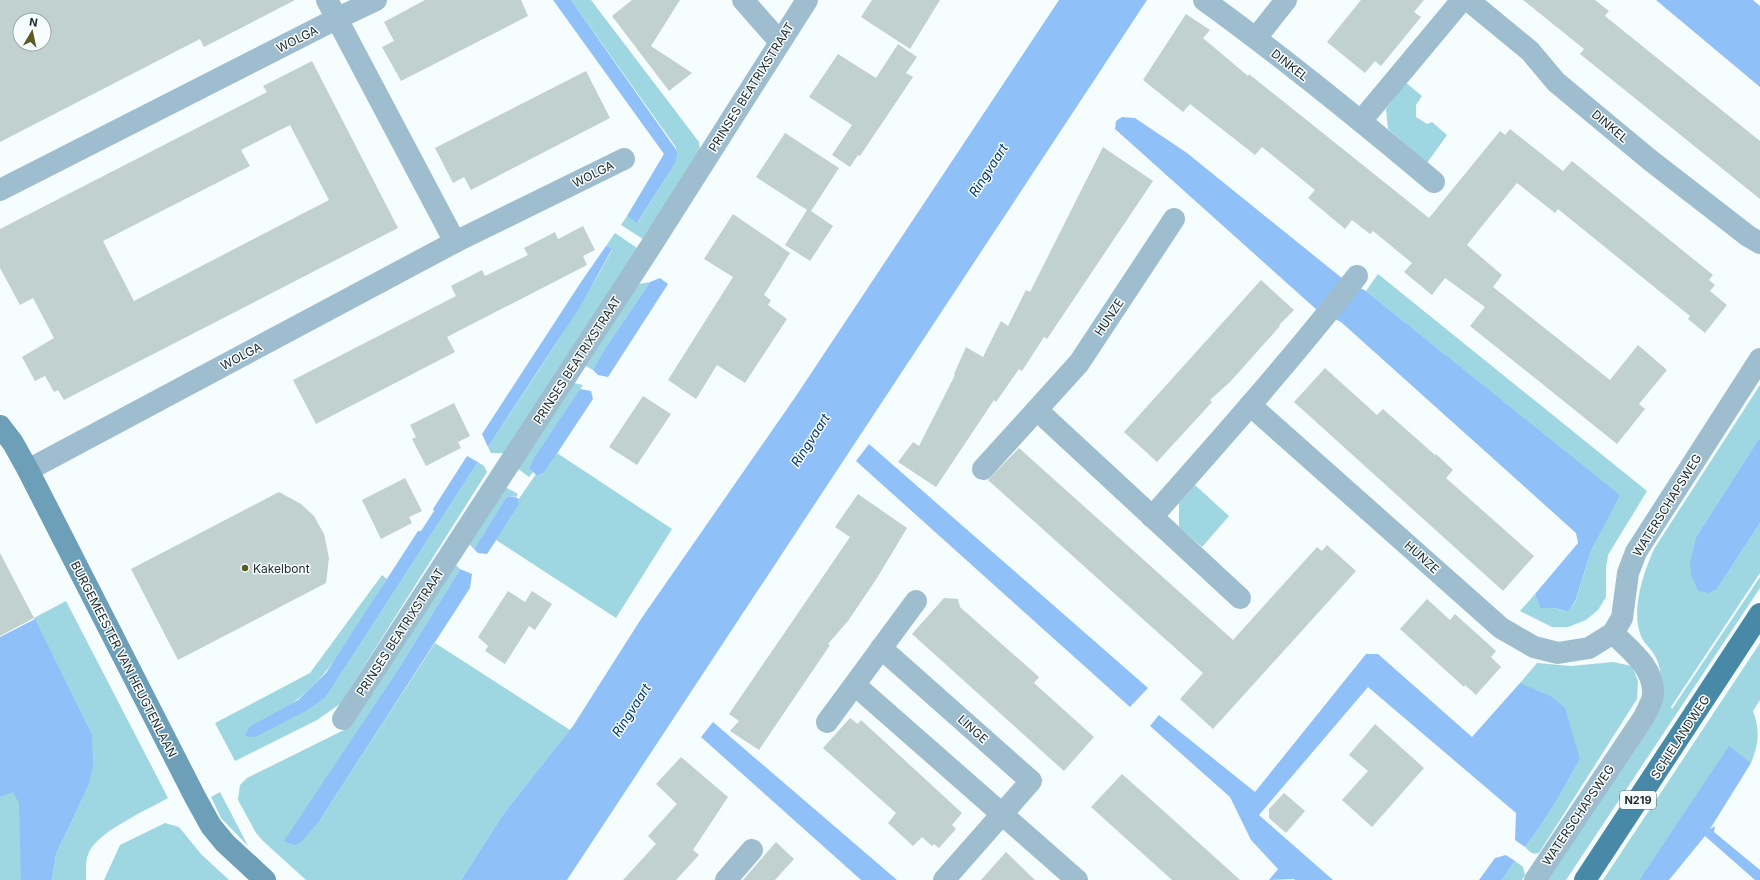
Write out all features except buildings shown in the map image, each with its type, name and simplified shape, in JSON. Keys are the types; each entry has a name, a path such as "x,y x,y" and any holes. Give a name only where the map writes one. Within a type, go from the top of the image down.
{"main road":[{"name":"SCHIELANDWEG","path":"1585,880 1760,614"}],"street":[{"name":"WOLGA","path":"0,190 332,9 376,0"},
{"path":"743,0 780,42"},
{"name":"PRINSES BEATRIXSTRAAT","path":"343,719 649,249 807,0"},
{"name":"DINKEL","path":"1204,0 1256,38 1362,121 1434,182"},
{"path":"1256,38 1286,0"},
{"path":"1362,121 1462,0"},
{"name":"DINKEL","path":"1468,0 1530,51 1562,87 1656,165 1748,236 1760,242"},
{"path":"332,9 455,242"},
{"name":"WOLGA","path":"28,470 455,242 624,159"},
{"name":"HUNZE","path":"983,469 1079,363 1174,219"},
{"path":"1152,517 1323,320 1357,276"},
{"name":"WATERSCHAPSWEG","path":"1535,880 1644,717 1653,694 1650,675 1642,661 1613,633 1622,618 1628,573 1636,552 1760,359"},
{"name":"HUNZE","path":"1250,405 1501,628 1534,647 1558,653 1589,648 1613,633"},
{"path":"1037,410 1240,598"},
{"name":"BURGEMEESTER VAN HEUGTENLAAN","path":"0,426 13,443 28,470 208,820 225,843 265,880"},
{"path":"827,722 916,601"},
{"name":"LINGE","path":"881,648 1031,781 944,880"},
{"path":"855,685 1077,880"},
{"path":"726,880 752,850"}],"shaded area":[{"path":"571,0 591,0 699,142 700,150 643,239 621,225 627,216 638,222 675,164 678,153 675,146"},
{"path":"1405,82 1422,96 1416,105 1416,117 1427,124 1432,122 1447,135 1427,163 1388,129 1386,109"},
{"path":"615,233 637,248 505,453 491,453 488,447 552,350 598,275 612,250 606,246"},
{"path":"1378,274 1647,491 1608,555 1606,568 1606,597 1598,610 1586,620 1568,627 1552,627 1520,611 1535,594 1540,608 1555,608 1566,612 1575,603 1591,551 1619,495 1366,291"},
{"path":"650,282 602,353 593,370 584,365 639,284"},
{"path":"574,383 583,385 533,459 529,469 533,472 529,477 517,468"},
{"path":"1760,385 1760,437 1696,537 1690,560 1717,589 1760,523 1760,573 1671,707 1672,709 1760,577 1760,588 1566,880 1547,880 1662,685 1657,661 1643,640 1639,630 1637,618 1639,594 1654,549"},
{"path":"557,453 672,529 616,618 496,540 519,505 518,500 536,474 539,476 544,473"},
{"path":"478,462 484,466 487,472 340,704 317,720 235,761 215,723 310,673 382,575 387,579 341,651 315,684 283,709 326,697"},
{"path":"1195,485 1229,516 1202,547 1179,527 1179,503"},
{"path":"505,487 518,494 516,497 509,496 505,499 474,549 469,544"},
{"path":"456,565 460,569 399,668 285,841 320,820 435,643 570,730 504,813 461,880 306,880 256,833 238,800 240,785 247,778 350,727 451,568"},
{"path":"66,601 168,798 124,822 94,844 87,859 86,880 52,880 56,854 88,787 92,734 34,618"},
{"path":"1760,643 1760,700 1753,711 1757,724 1758,737 1751,763 1729,747 1639,880 1603,880"},
{"path":"1613,662 1632,666 1638,681 1637,699 1539,853 1533,853 1525,847 1548,815 1580,759 1520,683 1537,663 1571,666"},
{"path":"0,668 36,880 0,880"},
{"path":"220,792 248,846 221,818 211,797"},
{"path":"165,823 179,827 201,854 229,880 104,880 120,845"},
{"path":"1515,861 1523,867 1525,875 1522,880 1502,880"}],"water":[{"path":"553,0 571,0 678,153 675,164 637,223 627,216 664,154"},
{"name":"Ringvaart","path":"1059,0 1147,0 567,880 461,880 504,813 573,726 641,619 796,396"},
{"path":"1656,0 1753,0 1760,6 1760,87"},
{"path":"1122,117 1135,118 1187,153 1343,279 1366,291 1620,495 1591,551 1575,602 1567,612 1555,608 1540,608 1535,594 1578,543 1576,533 1341,322 1317,310 1115,129 1116,121"},
{"path":"606,246 612,249 580,307 488,447 482,434"},
{"path":"660,278 668,284 608,377 598,375 593,370 602,353 650,282"},
{"path":"580,389 591,391 593,399 544,473 538,476 529,469 533,459"},
{"path":"1760,437 1760,523 1717,589 1708,593 1698,591 1691,574 1690,560 1696,537"},
{"path":"869,444 1148,688 1130,707 856,461"},
{"path":"467,456 478,462 326,697 304,712 255,737 245,736 249,727 298,700 326,673 418,531 421,531 434,511 433,509"},
{"path":"509,496 518,498 519,505 487,554 478,553 474,549 505,499"},
{"path":"460,569 472,574 470,588 320,820 300,843 294,845 284,841 399,668"},
{"path":"35,619 92,734 93,766 88,787 56,854 52,880 21,880 19,803 13,792 0,797 0,637"},
{"path":"1366,654 1378,654 1472,737 1520,683 1552,697 1565,708 1580,759 1548,815 1525,847 1515,840 1516,813 1368,687 1259,815 1333,880 1269,880 1278,869 1251,840 1230,797 1150,726 1159,715 1255,792"},
{"path":"713,722 897,880 861,880 701,737"},
{"path":"1729,746 1751,763 1710,829 1715,826 1714,832 1760,870 1760,880 1755,880 1705,836 1669,880 1639,880"},
{"path":"1506,855 1515,861 1502,880 1479,880 1495,858"}],"place":[{"name":"Kakelbont","path":"245,568"}]}
